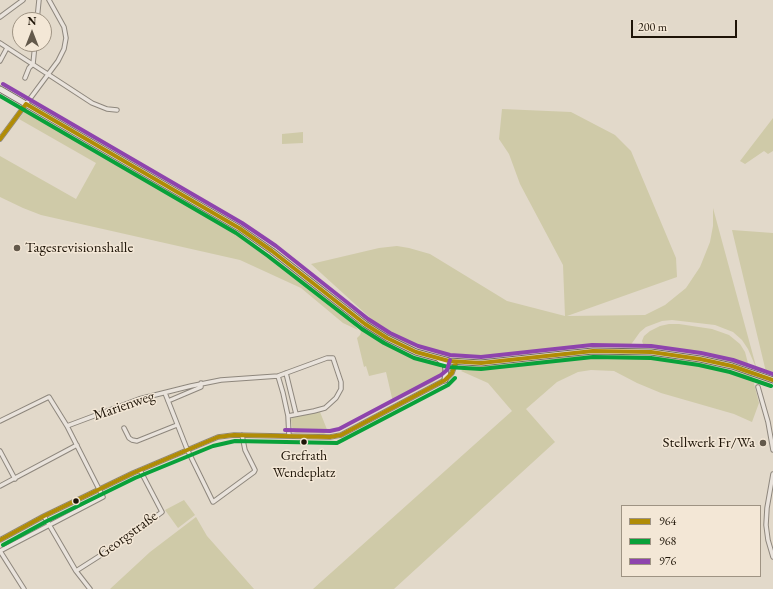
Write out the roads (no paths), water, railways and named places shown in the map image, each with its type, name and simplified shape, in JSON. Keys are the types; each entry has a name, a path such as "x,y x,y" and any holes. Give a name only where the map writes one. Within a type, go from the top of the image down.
{"main road":[{"path":"0,89 240,228 272,251 365,324 387,338 416,352 456,362 492,363 593,351 644,351 700,359 732,366 773,380"},
{"path":"438,358 445,365 445,380"}],"street":[{"path":"0,17 23,0"},
{"path":"38,12 39,0"},
{"path":"0,140 63,54 66,38 62,22 49,0"},
{"path":"0,43 92,103 107,109 117,110"},
{"path":"0,61 7,48"},
{"path":"25,78 33,64 34,52"},
{"name":"Marienweg","path":"67,426 139,400 201,383 231,378 278,376 331,357 334,360 340,378 341,386 339,394 330,405 314,411 296,414"},
{"path":"0,540 44,516 140,470 218,437 242,435 330,437 341,435 445,380 452,373 456,362"},
{"path":"286,373 296,414 288,416"},
{"path":"278,376 284,393 288,416 289,436"},
{"name":"Marienweg","path":"168,401 201,387 201,383"},
{"path":"758,387 768,422 773,450"},
{"path":"183,388 185,394"},
{"path":"284,393 290,391"},
{"path":"165,393 187,449 213,502 255,470 245,450 242,435"},
{"path":"0,421 49,397 67,426 103,497 0,551 24,589"},
{"path":"124,428 129,438 137,441 177,425"},
{"path":"0,486 77,445"},
{"path":"0,451 15,479"},
{"name":"Georgstraße","path":"76,571 123,542 162,512 140,470"},
{"path":"773,474 767,508 766,525 768,540 773,557"},
{"path":"44,516 76,571 90,589"}],"place":[{"name":"Tagesrevisionshalle","path":"17,248"},
{"name":"Grefrath Wendeplatz","path":"304,442"},
{"name":"Stellwerk Fr/Wa","path":"763,443"}]}
